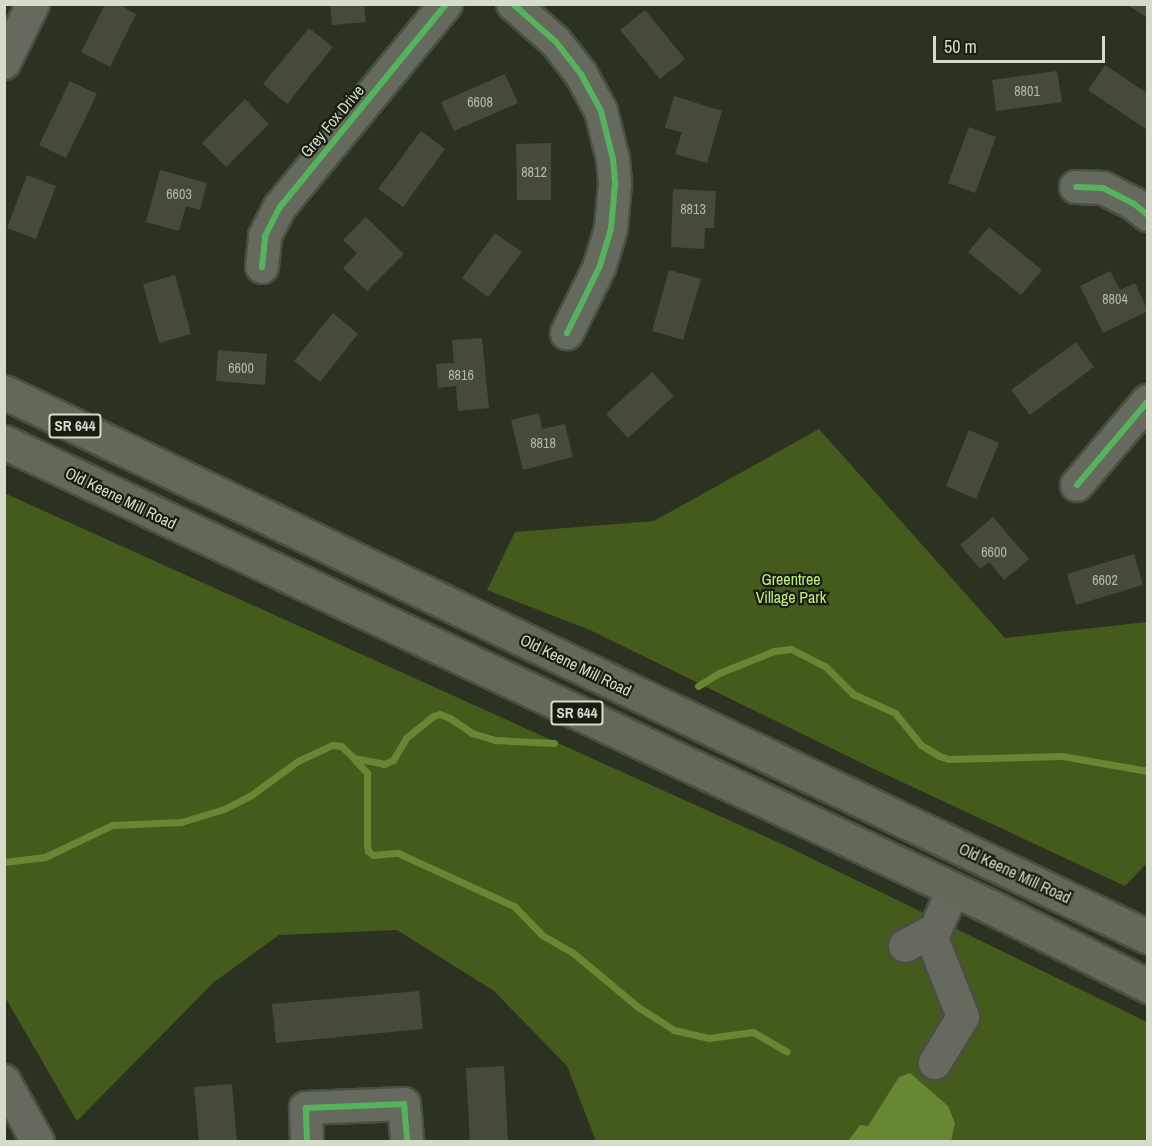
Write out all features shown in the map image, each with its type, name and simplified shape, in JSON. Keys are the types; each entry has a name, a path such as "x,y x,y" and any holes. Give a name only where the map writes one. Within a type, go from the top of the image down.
{"main road":[{"name":"Old Keene Mill Road","path":"4,392 1148,937"},
{"name":"Old Keene Mill Road","path":"4,442 953,890 1148,986"}],"street":[{"path":"4,63 33,4"},
{"name":"Grey Fox Drive","path":"262,267 265,236 279,207 446,4"},
{"path":"513,4 556,42 582,75 601,111 613,159 615,184 611,229 600,266 567,333"},
{"path":"1076,187 1103,188 1133,202 1148,215"},
{"path":"1077,485 1148,400"},
{"path":"935,1063 963,1017 932,942 933,931 953,890"},
{"path":"905,946 933,931"},
{"path":"4,1081 38,1142"},
{"path":"307,1142 306,1108 404,1104 407,1142"}],"green space":[{"name":"Greentree Village Park","path":"819,429 1005,638 1147,622 1147,863 1125,886 874,769 590,630 487,590 515,532 654,521"},
{"path":"4,493 784,845 1147,1022 1147,1141 596,1141 567,1066 494,991 397,930 279,935 214,982 77,1121 5,997"}],"shaded area":[{"path":"910,1073 948,1106 955,1123 951,1141 848,1141 860,1125 868,1126 899,1077"}],"building":[{"path":"105,4 118,4 136,14 110,67 81,52"},
{"path":"330,4 364,4 366,22 332,25"},
{"path":"1126,4 1148,4 1148,18"},
{"path":"645,10 685,59 660,79 620,30"},
{"path":"309,28 333,47 287,104 263,84"},
{"path":"1105,65 1148,94 1146,129 1088,90"},
{"path":"1057,71 1062,102 996,111 992,80"},
{"path":"505,74 518,103 454,131 441,102"},
{"path":"70,81 97,94 66,158 39,145"},
{"path":"674,96 722,111 707,163 675,154 682,132 665,128"},
{"path":"245,99 269,124 226,167 202,143"},
{"path":"969,127 996,137 975,193 948,183"},
{"path":"421,131 445,149 403,207 378,189"},
{"path":"551,143 551,200 517,200 516,144"},
{"path":"160,170 207,183 200,210 186,206 179,231 146,222"},
{"path":"27,175 56,186 36,239 7,228"},
{"path":"673,189 716,191 714,228 705,228 704,249 671,247"},
{"path":"366,217 404,254 367,291 343,268 357,253 343,240"},
{"path":"989,227 1042,270 1021,295 968,252"},
{"path":"495,233 522,252 488,297 462,278"},
{"path":"669,270 701,279 683,340 652,331"},
{"path":"1110,271 1120,290 1135,283 1148,311 1103,333 1080,286"},
{"path":"175,275 191,334 159,343 143,284"},
{"path":"333,313 358,334 320,382 294,361"},
{"path":"482,338 489,408 458,411 456,386 438,388 436,364 454,363 452,340"},
{"path":"1076,342 1094,367 1030,415 1011,390"},
{"path":"218,350 267,354 265,385 216,381"},
{"path":"652,372 674,396 628,438 606,414"},
{"path":"539,413 542,429 565,424 573,457 523,470 511,420"},
{"path":"969,430 999,443 976,499 946,486"},
{"path":"993,517 1029,559 1004,580 989,562 980,569 960,545"},
{"path":"1134,554 1143,585 1076,605 1067,574"},
{"path":"419,991 423,1029 276,1043 272,1004"},
{"path":"504,1066 508,1142 470,1142 466,1068"},
{"path":"232,1084 237,1142 199,1142 194,1087"}],"waterway":[{"path":"698,686 719,673 774,651 791,649 825,666 853,694 895,713 921,745 939,756 948,759 1062,756 1148,771"},
{"path":"4,862 45,857 112,825 181,822 224,809 250,796 298,761 333,745 341,746 354,758 384,764 393,760 406,738 433,716 440,714 472,733 495,740 554,743"},
{"path":"355,760 367,773 367,845 368,851 373,855 398,853 514,906 542,935 572,952 638,1007 674,1030 709,1038 753,1032 787,1052"}],"cycle path":[{"path":"262,267 265,236 280,207 446,4"},
{"path":"513,4 556,42 581,74 601,111 613,159 615,184 611,229 600,266 567,333"},
{"path":"1076,187 1103,188 1133,203 1148,215"},
{"path":"1077,485 1148,401"},
{"path":"307,1142 306,1108 404,1104 407,1142"}]}
